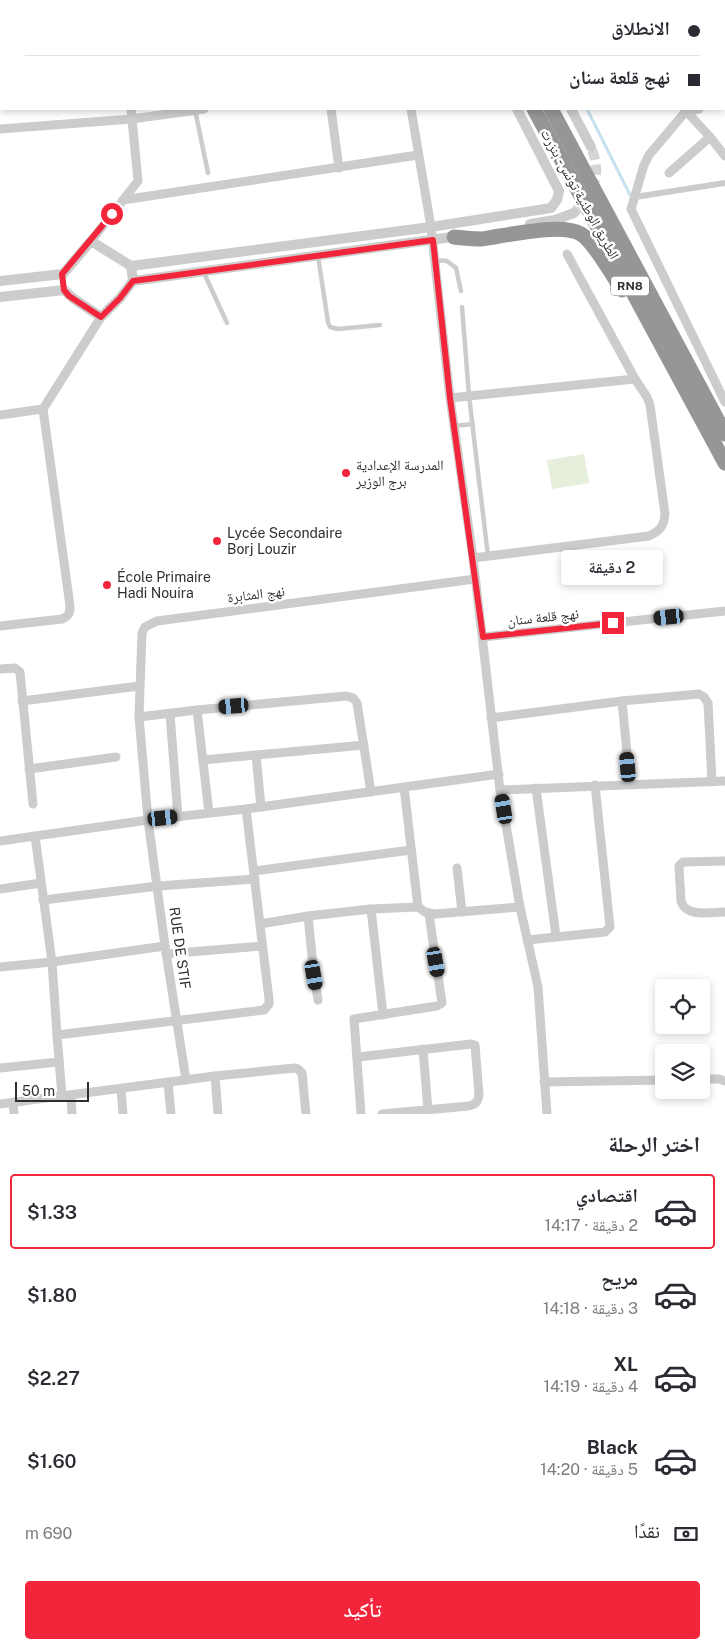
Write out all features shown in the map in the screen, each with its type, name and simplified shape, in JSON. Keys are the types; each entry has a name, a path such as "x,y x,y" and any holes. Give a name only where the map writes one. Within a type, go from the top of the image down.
{"highway":[{"name":"RN8","path":"528,110 635,309 664,358 686,390"},
{"name":"الطريق الوطنية تونس - بنزرت","path":"535,110 725,463"},
{"name":"الطريق الوطنية تونس - بنزرت","path":"552,110 725,434"},
{"name":"RN8","path":"454,237 480,239 556,229 571,230 582,234 592,245 635,309"}],"street":[{"path":"0,281 62,274 91,241 138,181 131,110"},
{"path":"0,129 132,119 191,110"},
{"path":"331,110 339,168"},
{"path":"410,110 433,240 450,398 473,558 500,790 520,907 538,987 547,1114"},
{"path":"91,241 131,266 431,227 551,208 558,195 556,184 518,110"},
{"path":"572,110 592,148"},
{"path":"725,156 685,110 649,155 631,209 725,402"},
{"path":"669,174 710,137"},
{"path":"123,200 418,156"},
{"path":"635,197 725,183"},
{"path":"0,626 62,620 70,612 43,409 101,317 120,298 133,281 454,237 555,220 574,213"},
{"path":"473,558 649,536 659,532 664,523 665,514 650,405 567,254"},
{"path":"131,266 133,281"},
{"path":"62,274 64,290 101,317"},
{"path":"0,297 64,290"},
{"path":"450,398 635,380"},
{"path":"0,415 43,409"},
{"name":"نهج المثابرة","path":"148,820 139,717 142,633 145,627 157,621 475,579"},
{"name":"نهج قلعة سنان","path":"483,637 725,611"},
{"path":"0,669 18,669 33,804"},
{"path":"22,701 139,686"},
{"path":"491,718 622,701 699,694 708,703 712,782"},
{"path":"139,717 346,696 353,698 357,703 371,792"},
{"path":"622,701 630,784"},
{"path":"197,710 209,813"},
{"path":"170,714 178,817"},
{"path":"203,760 364,745"},
{"path":"256,755 261,807"},
{"path":"29,768 116,757"},
{"path":"0,841 498,774"},
{"path":"500,790 725,781"},
{"path":"527,940 606,932 610,928 595,785"},
{"path":"404,786 418,907"},
{"path":"536,788 556,936"},
{"path":"57,1034 264,1010 267,1007 269,999 246,809"},
{"name":"RUE DE STIF","path":"148,820 165,950 186,1080"},
{"path":"35,836 52,962 60,1062 66,1095 72,1114"},
{"path":"43,900 254,875 411,850"},
{"path":"725,861 683,862 679,866 682,907 693,912 725,912"},
{"path":"457,868 462,912"},
{"path":"0,889 41,883"},
{"path":"260,924 371,909 418,907 429,914 520,907"},
{"path":"371,909 383,1014"},
{"path":"362,1114 354,1019 437,1006 442,1002 429,914"},
{"path":"308,916 318,1000"},
{"path":"0,967 165,950 262,946"},
{"path":"358,1057 471,1044 476,1047 479,1094 478,1101 475,1104 382,1114"},
{"path":"423,1049 428,1110"},
{"path":"0,1068 60,1062"},
{"path":"0,1104 215,1076 298,1069 302,1073 306,1114"},
{"path":"215,1076 218,1114"},
{"path":"710,1079 725,1081"},
{"path":"544,1082 655,1080"},
{"path":"168,1082 171,1114"},
{"path":"121,1089 123,1114"},
{"path":"13,1102 14,1114"}],"lane":[{"path":"198,110 208,173"},
{"path":"318,256 330,327 338,329 380,325"},
{"path":"435,260 447,261 456,268 461,291"},
{"path":"204,271 228,322"},
{"path":"462,307 469,396 488,556"},
{"path":"454,426 472,424"}],"green space":[{"path":"584,454 589,483 552,489 547,460"}],"waterway":[{"path":"588,110 630,195"}],"tunnel":[{"path":"574,213 591,191 594,183 596,167 591,147"}],"place":[{"name":"المدرسة الإعدادية برج الوزير","path":"346,473"},
{"name":"Lycée Secondaire Borj Louzir","path":"217,541"},
{"name":"École Primaire Hadi Nouira","path":"107,585"}],"route":[{"path":"112,214 62,274 64,290 69,296 101,317 108,312 133,281 433,240 450,398 483,637 613,623"}]}
